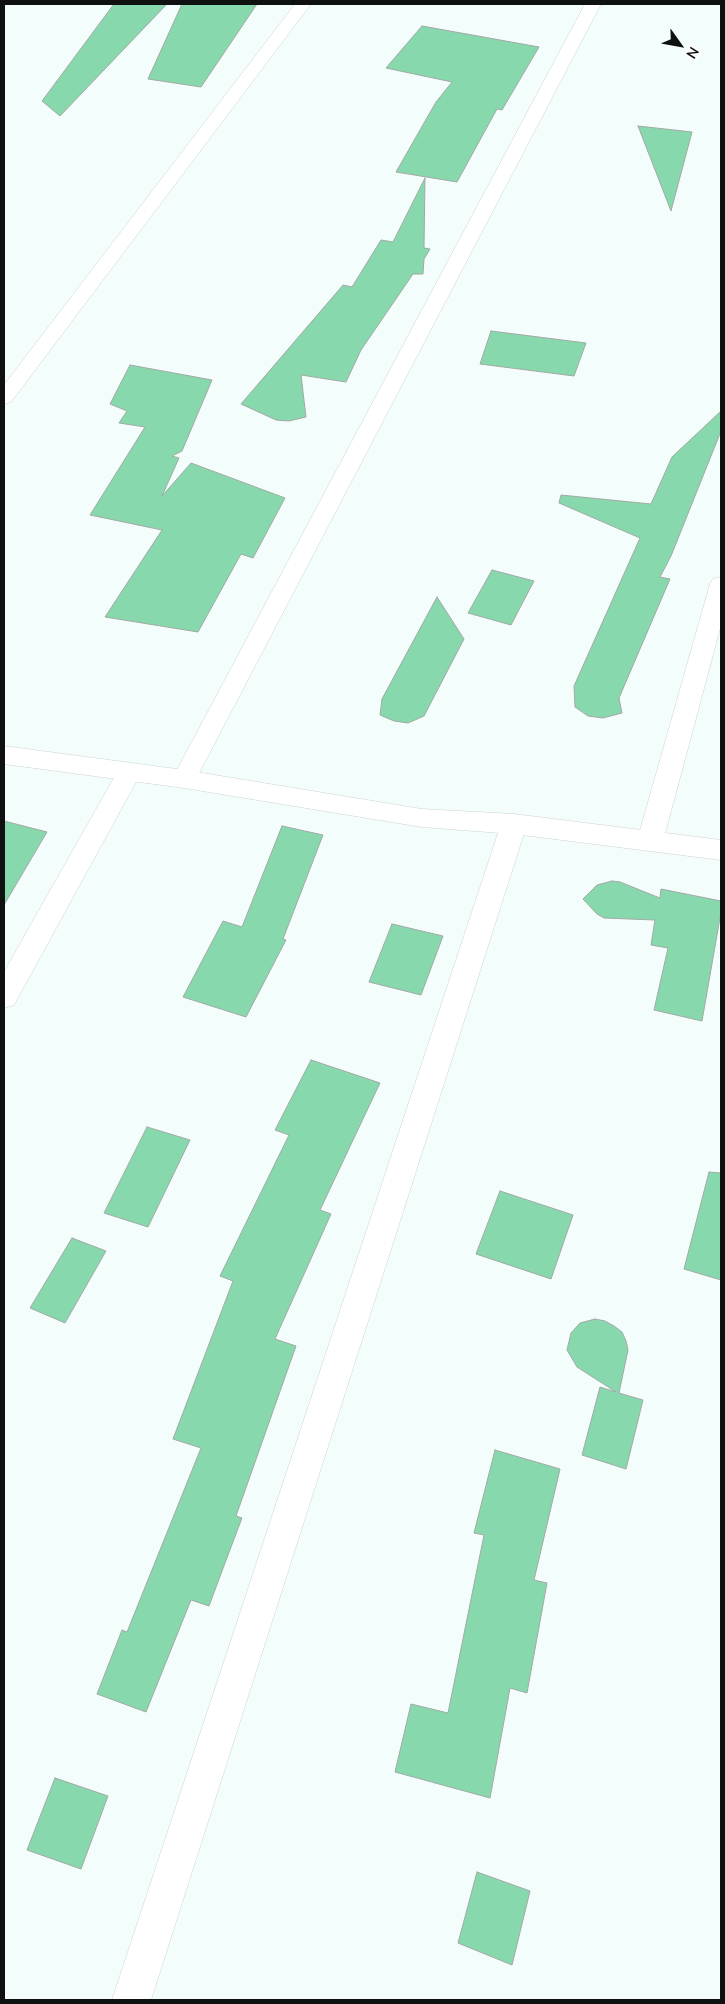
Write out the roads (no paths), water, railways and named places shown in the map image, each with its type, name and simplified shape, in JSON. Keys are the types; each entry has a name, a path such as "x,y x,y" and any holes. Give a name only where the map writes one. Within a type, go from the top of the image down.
{"street":[{"path":"4,398 302,4"},
{"path":"184,779 593,4"},
{"path":"650,841 721,584"},
{"path":"4,756 184,779 422,818 514,824 721,850"},
{"path":"4,997 129,773"},
{"path":"131,2000 514,824"}]}
